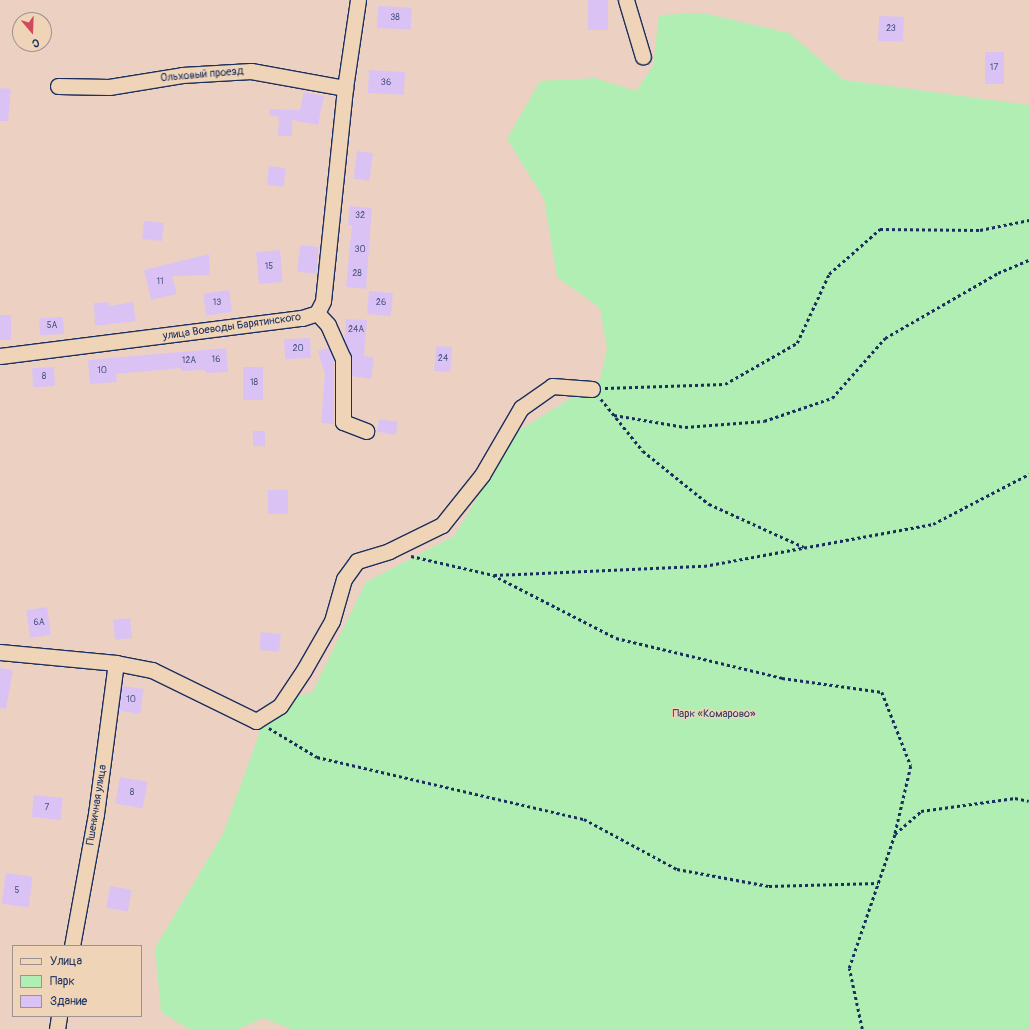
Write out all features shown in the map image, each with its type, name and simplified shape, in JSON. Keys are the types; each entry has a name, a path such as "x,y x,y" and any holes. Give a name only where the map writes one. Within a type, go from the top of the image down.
{"street":[{"name":"улица Воеводы Барятинского","path":"0,356 302,318 317,313 323,301 345,88 358,0"},
{"path":"626,0 643,57"},
{"name":"Ольховый проезд","path":"58,86 109,87 182,75 251,71 345,88"},
{"path":"317,313 328,325 343,358 343,422 366,431"},
{"path":"0,652 116,663 152,670 256,721 280,706 304,670 332,621 344,580 357,561 389,551 442,525 482,474 521,408 552,386 592,389"},
{"name":"Пшеничная улица","path":"72,945 96,814 116,663"},
{"path":"57,1029 59,1017"}],"path":[{"path":"592,389 724,384 797,342 829,274 880,229 980,230 1029,220"},
{"path":"614,415 685,427 764,421 832,398 885,338 998,273 1029,260"},
{"path":"592,389 643,451 709,504 804,548"},
{"path":"493,575 704,566 933,524 1029,474"},
{"path":"389,551 493,575 616,638 782,678 882,692 911,766 895,834 849,968 862,1029"},
{"path":"256,721 318,758 584,819 677,869 769,886 878,883"},
{"path":"895,834 921,811 1016,798 1029,801"}],"green space":[{"name":"Парк «Комарово»","path":"703,13 789,33 844,80 1029,105 1029,1029 292,1029 263,1018 238,1029 189,1029 161,1012 155,948 223,834 256,743 267,703 312,693 366,582 454,536 518,431 600,380 607,348 600,308 557,277 544,199 507,139 540,81 595,78 636,91 653,66 659,15"}],"building":[{"path":"588,0 608,0 608,30 588,30"},
{"path":"378,6 412,8 411,30 377,28"},
{"path":"879,16 904,17 903,42 878,41"},
{"path":"985,52 1004,52 1004,84 985,84"},
{"path":"369,70 405,72 404,95 368,93"},
{"path":"0,88 11,89 8,121 0,121"},
{"path":"304,92 324,96 318,125 292,120 292,136 278,136 279,117 269,115 270,109 300,110"},
{"path":"357,151 373,153 369,181 354,179"},
{"path":"269,166 286,168 284,187 267,185"},
{"path":"350,206 372,208 366,289 346,287 352,225 348,225"},
{"path":"144,221 164,223 162,241 142,239"},
{"path":"300,245 319,247 316,274 297,272"},
{"path":"280,250 283,282 259,284 256,252"},
{"path":"209,254 210,275 172,276 177,294 151,300 144,270"},
{"path":"229,290 232,312 206,315 203,294"},
{"path":"369,291 393,293 391,316 367,314"},
{"path":"108,302 109,306 133,302 136,321 95,326 94,303"},
{"path":"0,315 11,315 11,340 0,340"},
{"path":"63,317 64,334 40,335 39,318"},
{"path":"346,319 367,320 364,356 374,358 371,379 352,376 352,358 344,339"},
{"path":"310,338 311,358 285,359 284,339"},
{"path":"436,346 452,347 450,372 434,371"},
{"path":"226,348 228,372 206,373 205,370 181,371 181,368 116,374 117,382 90,384 88,360"},
{"path":"329,348 334,360 334,424 321,423 325,374 318,351"},
{"path":"54,367 55,386 33,387 32,368"},
{"path":"243,367 263,367 263,400 243,400"},
{"path":"379,419 398,422 396,435 377,432"},
{"path":"253,431 265,431 265,446 253,446"},
{"path":"268,490 288,490 288,514 268,514"},
{"path":"47,607 51,635 30,638 26,610"},
{"path":"130,618 132,638 115,640 113,620"},
{"path":"261,632 281,634 279,652 259,650"},
{"path":"0,668 13,670 6,709 0,708"},
{"path":"122,686 144,689 140,714 119,711"},
{"path":"120,777 148,782 143,808 115,804"},
{"path":"34,795 63,798 61,820 32,817"},
{"path":"6,873 33,877 28,907 2,904"},
{"path":"110,886 132,890 128,911 106,908"}]}
